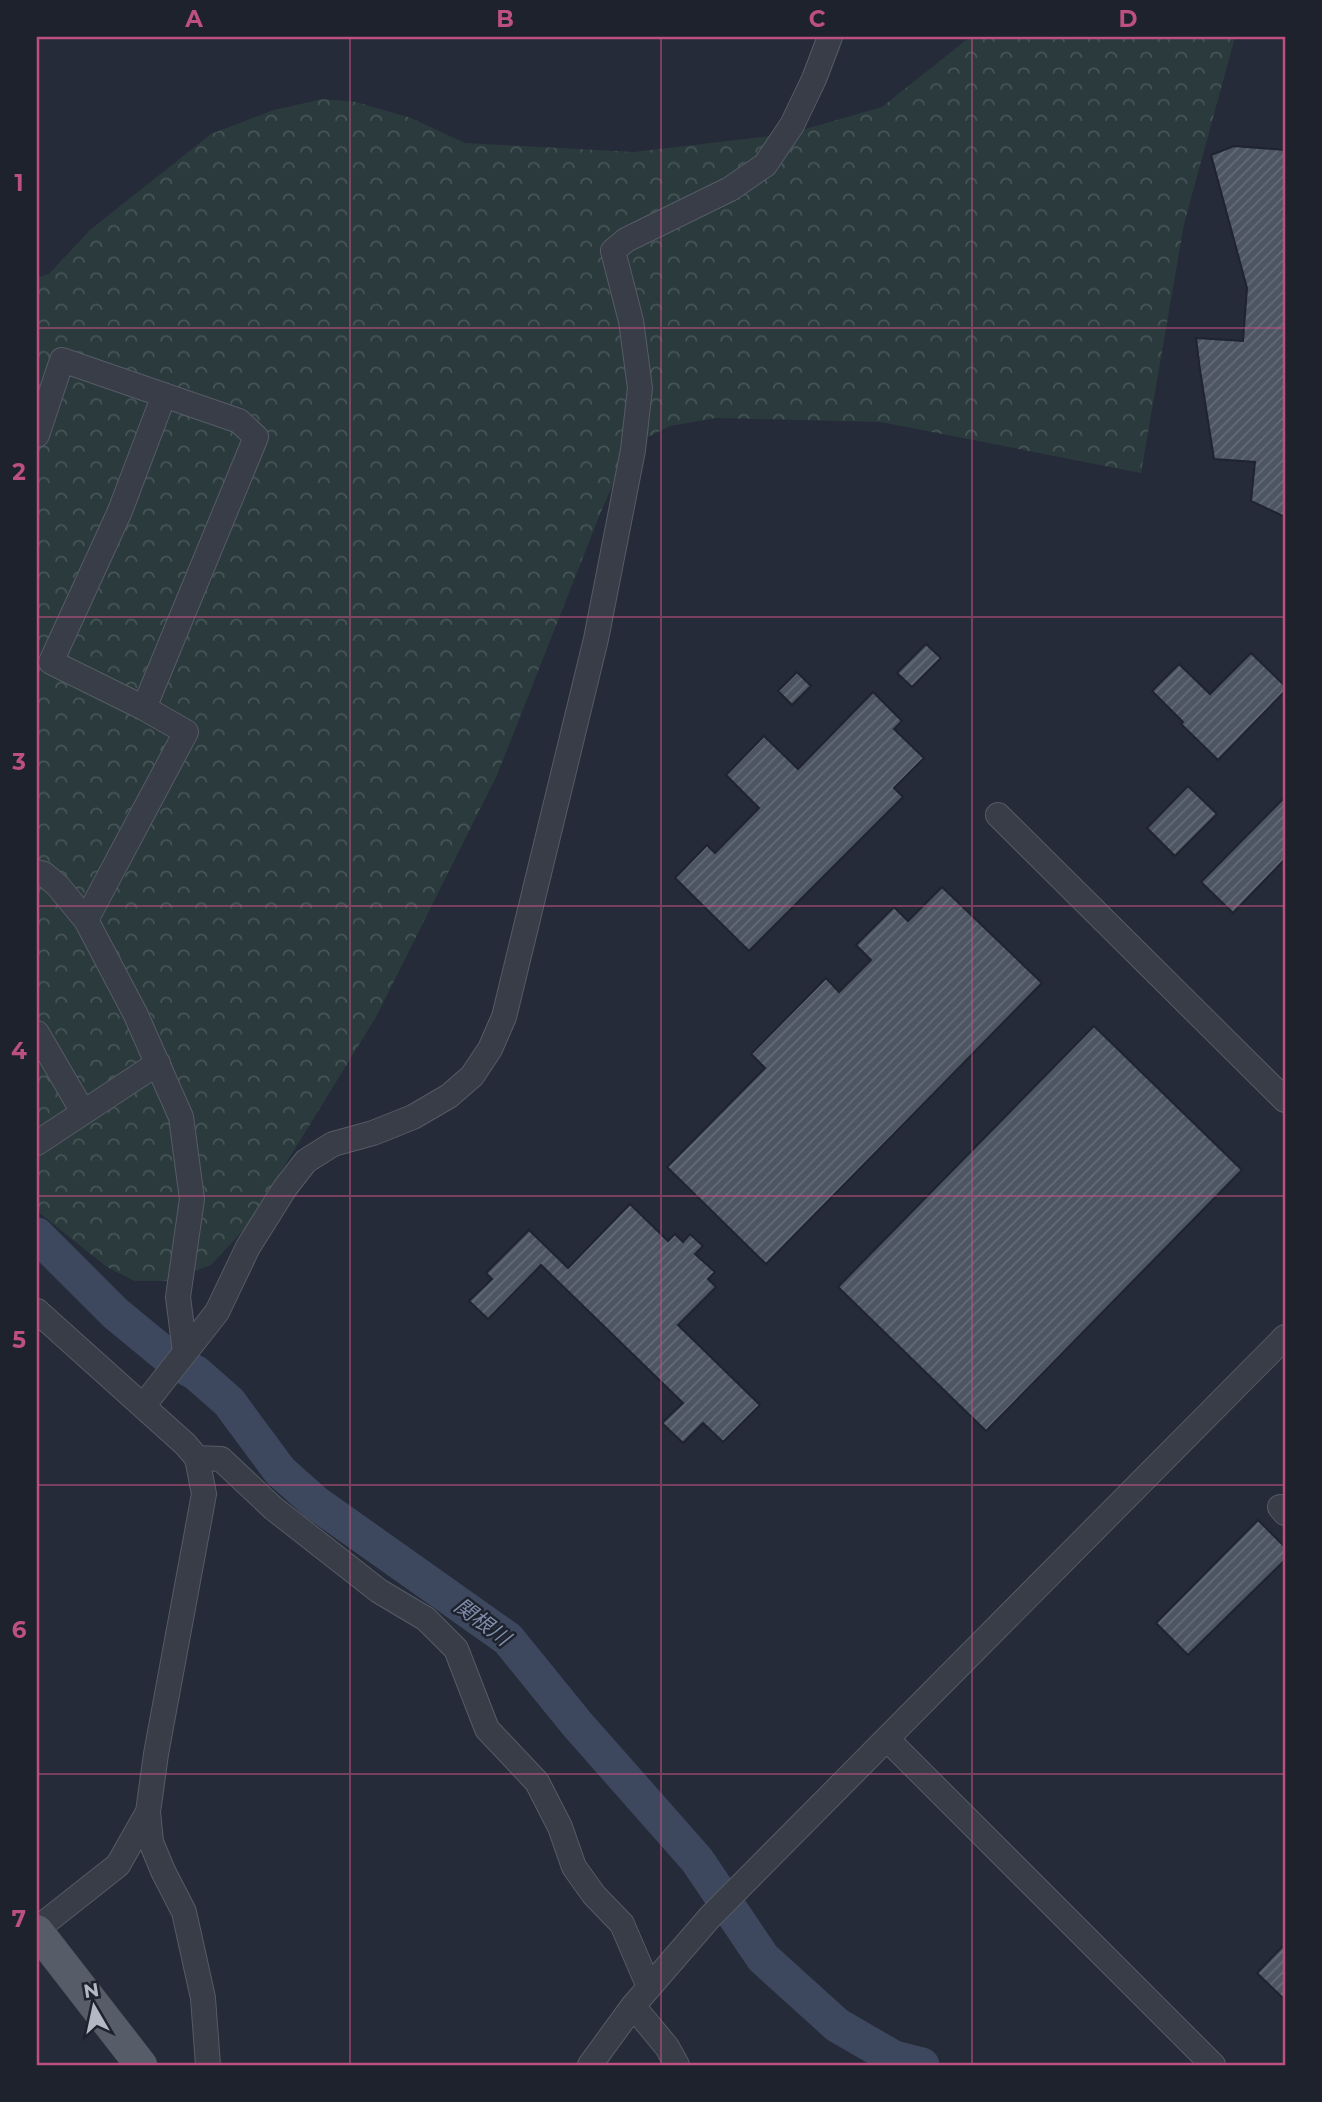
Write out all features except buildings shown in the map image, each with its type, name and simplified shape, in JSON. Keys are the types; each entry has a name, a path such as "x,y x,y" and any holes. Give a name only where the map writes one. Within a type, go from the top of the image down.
{"main road":[{"path":"37,1930 141,2065"}],"street":[{"path":"143,1406 217,1312 247,1247 306,1161 333,1144 373,1133 413,1117 449,1096 472,1076 490,1049 504,1017 525,936 596,639 634,450 640,388 631,321 613,251 626,240 730,189 765,165 792,125 830,37"},
{"path":"37,435 62,360 239,421 256,438 144,708"},
{"path":"86,920 186,732 144,708 51,663 120,511 164,395"},
{"path":"998,814 1285,1100"},
{"path":"37,872 44,874 58,886 86,920 135,1013 180,1116 192,1199 178,1297 186,1352"},
{"path":"37,1033 83,1112"},
{"path":"37,1143 158,1063"},
{"path":"37,1311 186,1444 197,1458 204,1494 156,1754 148,1812 151,1842 184,1912 203,1997 208,2065"},
{"path":"590,2065 633,2006 710,1917 1285,1338"},
{"path":"197,1458 221,1459 273,1508 379,1591 426,1619 456,1649 487,1730 537,1782 560,1827 574,1867 594,1895 622,1924 649,1987"},
{"path":"888,1740 1213,2065"},
{"path":"37,1930 118,1865 148,1812"},
{"path":"633,2006 667,2047 677,2065"}],"green space":[{"path":"970,37 1235,37 1184,224 1141,473 881,422 716,418 670,426 640,441 622,464 600,514 497,775 376,1017 248,1225 211,1265 168,1281 135,1281 107,1267 37,1211 37,278 49,274 90,230 211,134 274,110 323,99 356,102 411,118 465,143 634,152 788,134 882,107"}],"waterway":[{"name":"関根川","path":"37,1235 115,1313 172,1360 196,1373 229,1402 280,1471 316,1503 508,1639 577,1724 697,1860 763,1958 837,2025 894,2058 922,2065"}]}
